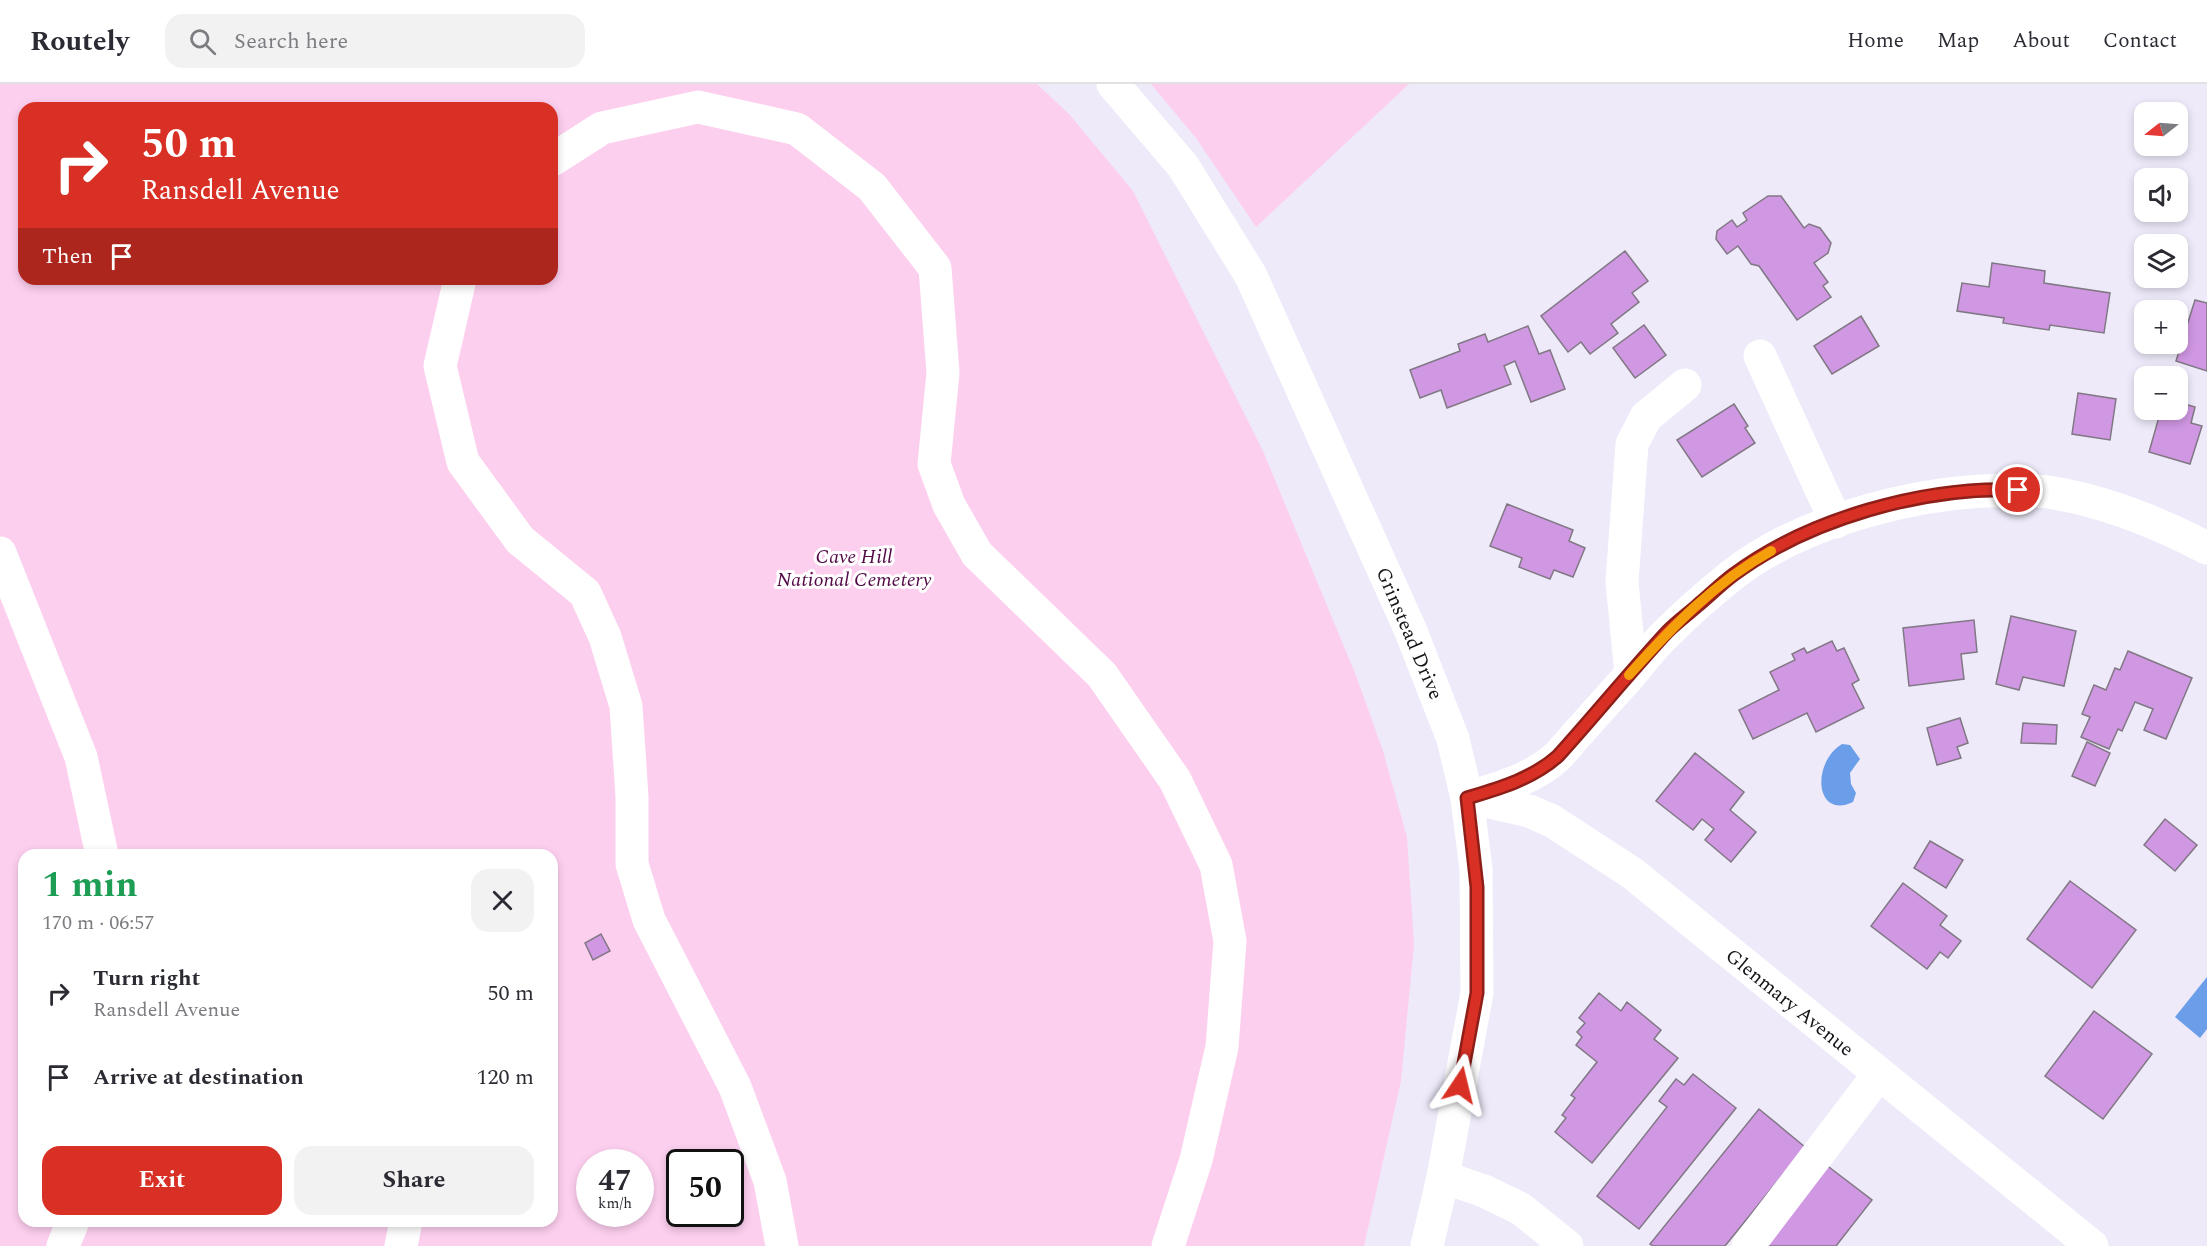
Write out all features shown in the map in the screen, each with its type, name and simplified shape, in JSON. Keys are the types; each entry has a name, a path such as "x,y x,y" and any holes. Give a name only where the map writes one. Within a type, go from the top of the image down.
{"street":[{"name":"Grinstead Drive","path":"1113,84 1183,166 1251,276 1410,629 1453,739 1467,798 1476,878 1477,993 1443,1177 1427,1246"},
{"path":"558,156 602,128 698,107 797,129 872,187 935,268 943,373 934,464 949,505 977,555 1102,675 1175,780 1216,865 1230,941 1222,1047 1196,1160 1168,1246"},
{"path":"459,285 440,366 463,462 520,540 585,593 605,637 626,706 632,797 632,864 649,920 735,1088 770,1181 782,1246"},
{"path":"1760,356 1836,522"},
{"path":"1631,674 1622,582 1632,444 1646,417 1685,385"},
{"path":"1467,798 1503,787 1543,770 1669,631 1733,575 1806,533 1836,522 1898,503 1948,494 2000,490 2052,492 2110,507 2207,548"},
{"path":"0,553 81,757 101,849"},
{"name":"Glenmary Avenue","path":"1467,798 1529,811 1552,821 1632,873 2092,1246"},
{"path":"1748,1246 1879,1074"},
{"path":"1443,1177 1484,1191 1521,1209 1566,1246"},
{"path":"63,1246 71,1227"},
{"path":"401,1246 405,1227"}],"green space":[{"name":"Cave Hill National Cemetery","path":"0,84 1037,84 1069,114 1133,191 1263,451 1357,678 1383,751 1407,837 1414,944 1401,1081 1364,1246 0,1246"},
{"path":"1151,84 1409,84 1256,227 1196,138"}],"water":[{"path":"1842,744 1850,745 1860,759 1850,773 1851,784 1856,793 1853,802 1840,805 1831,803 1825,797 1822,775 1825,764 1832,753"},
{"path":"2207,977 2207,1029 2200,1038 2175,1017"}],"building":[{"path":"1768,196 1781,196 1804,228 1809,224 1820,228 1831,243 1828,253 1814,263 1828,282 1823,286 1831,297 1797,320 1759,266 1751,264 1738,246 1727,254 1716,239 1717,231 1732,220 1737,227 1747,220 1743,213"},
{"path":"1625,251 1648,281 1632,293 1639,302 1611,324 1618,333 1590,354 1581,342 1568,352 1541,316"},
{"path":"1992,263 2045,271 2044,283 2110,293 2104,333 2050,325 2049,330 2003,323 2004,318 1957,311 1962,283 1989,287"},
{"path":"2195,300 2207,303 2207,371 2176,361 2178,354 2188,354 2188,322"},
{"path":"1861,316 1879,346 1832,374 1814,346"},
{"path":"1644,325 1666,355 1635,378 1613,348"},
{"path":"1528,326 1539,354 1550,350 1565,389 1531,402 1515,361 1504,366 1511,384 1447,408 1441,390 1420,398 1410,370 1460,351 1458,344 1485,334 1488,342"},
{"path":"2078,393 2116,399 2110,440 2072,434"},
{"path":"1734,404 1748,426 1745,428 1755,443 1702,477 1677,440"},
{"path":"2188,405 2195,407 2191,423 2202,426 2190,464 2149,452 2158,420 2188,420"},
{"path":"1507,504 1573,530 1569,541 1585,548 1573,577 1554,570 1550,579 1519,567 1522,558 1490,546"},
{"path":"2011,616 2076,631 2064,686 2023,677 2019,690 1996,684"},
{"path":"1974,620 1977,652 1961,654 1964,679 1909,686 1903,628"},
{"path":"1832,641 1837,651 1844,648 1859,680 1852,684 1864,708 1816,732 1807,713 1753,739 1739,710 1779,690 1770,672 1795,660 1792,654 1804,648 1807,653"},
{"path":"2128,651 2192,678 2166,739 2144,730 2153,709 2135,702 2122,731 2118,729 2109,749 2081,737 2090,717 2082,714 2094,685 2106,690 2115,668 2120,670"},
{"path":"1960,718 1968,743 1957,747 1961,758 1937,765 1927,728"},
{"path":"2023,723 2057,725 2056,744 2021,743"},
{"path":"2087,742 2110,753 2095,786 2072,776"},
{"path":"1695,753 1744,792 1730,810 1756,832 1731,862 1705,840 1714,829 1702,819 1693,830 1656,801"},
{"path":"2165,819 2197,845 2175,871 2144,845"},
{"path":"1930,841 1963,860 1946,888 1914,868"},
{"path":"2070,881 2136,930 2092,988 2027,939"},
{"path":"1903,883 1947,916 1940,925 1961,941 1948,958 1940,952 1927,969 1871,926"},
{"path":"601,934 610,951 593,960 585,943"},
{"path":"1599,993 1621,1011 1627,1002 1661,1030 1654,1039 1678,1058 1592,1163 1555,1132 1566,1118 1562,1115 1575,1098 1571,1095 1597,1062 1576,1045 1582,1037 1577,1032 1585,1023 1579,1018"},
{"path":"2094,1011 2152,1054 2103,1119 2045,1076"},
{"path":"1693,1074 1736,1108 1639,1229 1597,1196 1667,1107 1659,1101 1676,1079 1684,1085"},
{"path":"1759,1109 1805,1147 1725,1246 1653,1246 1650,1244"},
{"path":"1825,1164 1872,1200 1836,1246 1761,1246"}],"slow traffic":[{"path":"1629,675 1669,631 1733,575 1771,551"}],"route":[{"path":"1460,1085 1477,993 1478,906 1467,798 1503,787 1543,770 1669,631 1733,575 1768,552 1806,533 1849,517 1898,503 1948,494 2018,490"}]}
